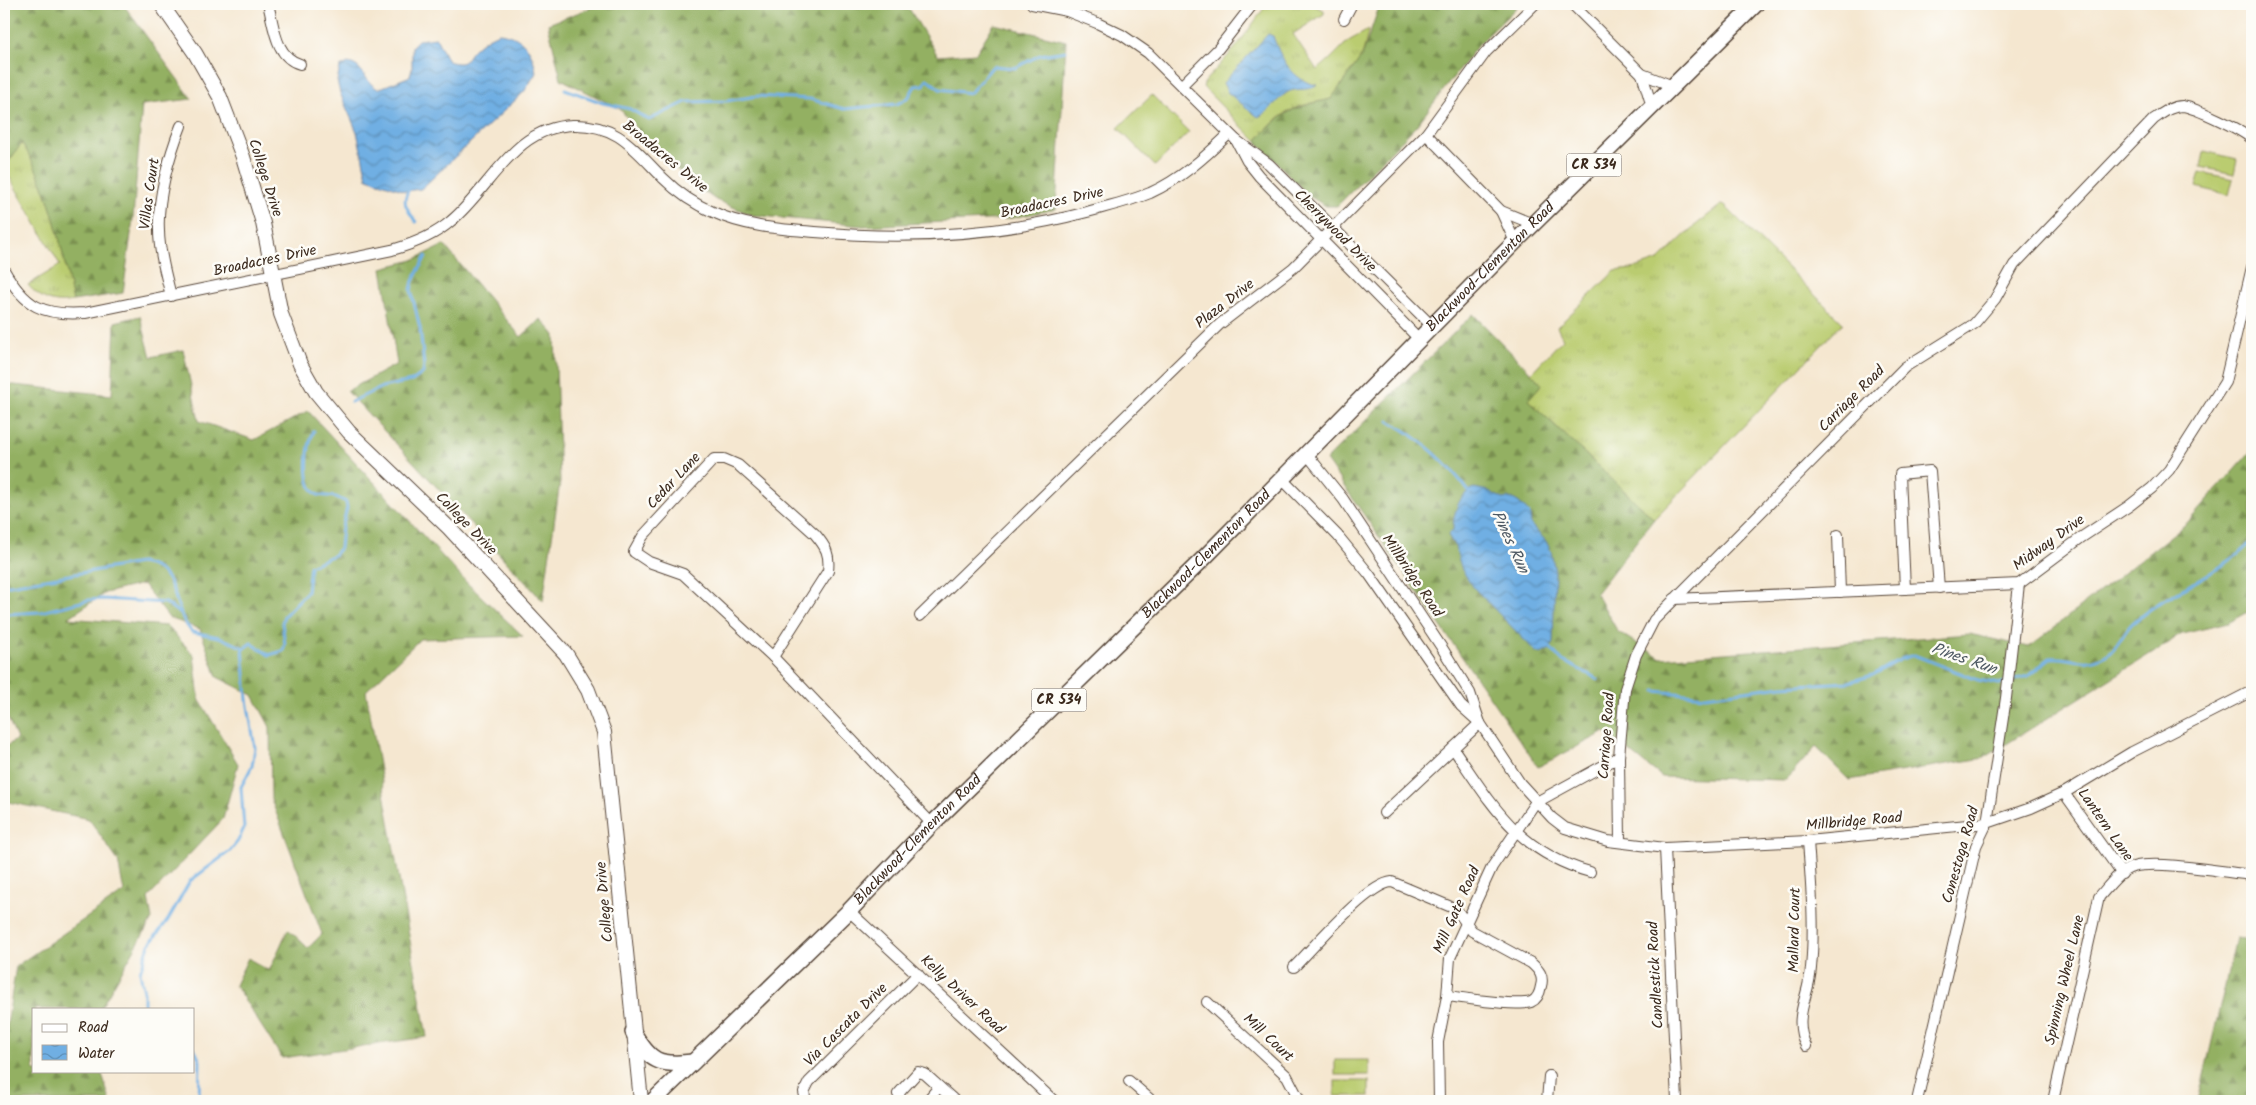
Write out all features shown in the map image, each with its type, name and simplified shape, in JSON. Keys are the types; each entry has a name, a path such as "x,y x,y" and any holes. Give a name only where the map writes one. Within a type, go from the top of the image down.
{"main road":[{"name":"College Drive","path":"161,4 195,53 220,97 243,157 263,223 281,314 300,364 316,392 349,432 449,528 566,654 588,690 604,732 641,1101"},
{"name":"Blackwood-Clementon Road","path":"653,1101 849,911 932,824 1196,566 1515,242 1756,4"},
{"path":"633,1032 646,1052 658,1062 674,1064 693,1062"}],"street":[{"path":"268,4 281,50 288,59 300,64"},
{"name":"Cherrywood Drive","path":"1032,4 1077,14 1122,35 1148,53 1232,137 1269,164 1432,326"},
{"path":"1182,85 1218,49 1252,4"},
{"path":"1344,19 1352,4"},
{"name":"Plaza Drive","path":"920,616 1207,336 1286,273 1426,134 1486,52 1535,4"},
{"path":"1572,4 1642,74 1673,86"},
{"path":"1642,74 1652,107"},
{"name":"Carriage Road","path":"1620,842 1619,757 1625,689 1636,655 1654,620 1905,367 1974,324 1995,299 2014,266 2154,119 2169,109 2183,106 2238,128 2252,139"},
{"name":"Villas Court","path":"171,296 159,239 159,222 168,161 180,126"},
{"name":"Broadacres Drive","path":"4,270 15,289 27,302 42,310 59,314 85,313 392,250 430,235 459,214 517,148 536,134 559,126 594,126 616,134 625,140 683,195 720,215 751,224 783,230 868,236 951,234 1006,229 1077,214 1126,201 1152,192 1179,177 1232,137"},
{"path":"1426,134 1501,212 1515,242"},
{"name":"Cherrywood Drive","path":"1232,137 1250,166 1419,339"},
{"path":"1501,212 1534,224"},
{"name":"Midway Drive","path":"1674,599 2019,584 2082,537 2130,506 2152,488 2169,470 2224,382 2252,267"},
{"name":"Millbridge Road","path":"1306,453 1343,499 1442,648 1470,693 1480,722 1535,803 1566,828 1608,841 1665,848 1808,842 1988,823 2031,808 2064,793 2132,752 2252,691"},
{"name":"Cedar Lane","path":"773,657 828,571 830,556 826,546 815,534 738,465 724,459 714,459 644,536 634,552 649,562 683,574 773,657 932,824"},
{"path":"1904,589 1900,474 1930,471 1939,588"},
{"name":"Millbridge Road","path":"1281,478 1338,536 1369,574 1461,706 1480,722"},
{"path":"1838,535 1840,592"},
{"name":"Conestoga Road","path":"1917,1101 1976,846 1988,823 2008,689 2019,584"},
{"path":"1384,813 1480,722"},
{"path":"1453,748 1496,810 1516,832 1558,862 1590,872"},
{"path":"1535,803 1619,757"},
{"name":"Lantern Lane","path":"2064,793 2122,874"},
{"name":"Mill Gate Road","path":"1439,1101 1438,1042 1447,996 1450,958 1492,867 1535,803"},
{"name":"Mallard Court","path":"1806,1046 1801,1034 1800,1014 1811,969 1814,916 1808,842"},
{"name":"Candlestick Road","path":"1665,848 1677,1101"},
{"path":"2122,874 2132,867 2150,865 2252,875"},
{"name":"Spinning Wheel Lane","path":"2053,1101 2100,898 2122,874"},
{"path":"1294,968 1363,898 1383,883 1392,882 1456,910 1472,931 1532,963 1539,970 1542,977 1540,991 1532,1002 1513,1003 1447,996"},
{"name":"Kelly Driver Road","path":"849,911 1054,1101"},
{"name":"Via Cascata Drive","path":"806,1101 804,1092 810,1082 918,974"},
{"name":"Mill Court","path":"1207,1002 1288,1076 1300,1101"},
{"path":"902,1101 898,1094 918,1072 924,1074 955,1101"},
{"path":"1547,1101 1549,1076"},
{"path":"1129,1081 1152,1101"},
{"path":"927,1101 939,1087"}],"green space":[{"path":"4,4 123,4 192,99 142,105 133,219 123,293 73,301 60,240 48,200 41,181 22,143 4,168"},
{"path":"601,4 755,4 762,8 767,4 878,4 910,10 938,56 976,53 994,24 1066,41 1056,209 1007,219 863,226 752,215 716,200 690,182 641,134 620,109 561,79 548,24"},
{"path":"1267,4 1310,4 1324,10 1324,14 1293,34 1317,70 1348,41 1369,29 1362,56 1331,99 1289,111 1274,122 1256,141 1203,87 1205,81 1237,46"},
{"path":"1380,4 1520,4 1478,45 1416,126 1337,206 1326,206 1309,196 1256,141 1274,123 1289,112 1306,105 1331,99 1362,56"},
{"path":"1152,95 1189,132 1155,166 1118,128"},
{"path":"22,142 41,180 48,200 60,239 73,301 60,302 48,300 37,294 28,285 60,265 4,168"},
{"path":"2204,151 2237,159 2234,174 2201,167"},
{"path":"2200,172 2233,179 2229,195 2196,187"},
{"path":"1721,205 1725,206 1843,323 1654,519 1527,399 1542,384 1531,373 1563,339 1557,327 1615,271 1632,269 1659,260 1692,228"},
{"path":"444,245 521,337 541,319 555,335 560,482 543,601 347,391 397,364 382,268 413,260"},
{"path":"1473,314 1542,384 1528,400 1654,519 1596,593 1618,632 1661,658 1969,634 2029,647 2187,523 2252,450 2252,610 2228,623 2182,634 1984,758 1849,780 1816,747 1786,780 1662,777 1605,732 1538,767 1326,460"},
{"path":"140,316 151,357 183,350 199,421 254,440 308,411 467,583 523,636 420,639 366,691 427,1037 282,1058 235,985 248,958 269,971 288,929 308,948 322,934 271,799 270,727 253,695 217,677 200,629 169,618 143,584 105,593 68,618 167,626 194,655 199,699 238,764 223,819 148,898 152,919 101,1008 32,1008 32,1072 101,1072 110,1101 4,1101 4,1045 16,966 124,892 118,861 89,819 8,802 4,807 4,748 17,739 7,716 4,716 4,384 112,395 115,322"},
{"path":"2236,938 2252,940 2252,1101 2198,1101"},
{"path":"1335,1060 1369,1060 1369,1075 1335,1075"},
{"path":"1335,1081 1369,1081 1369,1096 1335,1096"}],"water":[{"path":"499,33 507,34 520,41 533,58 536,73 524,92 421,189 405,191 367,178 357,132 340,93 337,81 340,67 348,63 353,64 378,89 410,76 412,69 412,46 418,40 436,38 448,61 459,63 465,61 474,49 483,42"},
{"path":"1268,34 1273,36 1279,52 1295,74 1309,83 1318,85 1288,92 1258,117 1228,93 1223,83"},
{"path":"1474,488 1489,491 1503,499 1515,500 1530,514 1531,525 1546,541 1551,551 1555,572 1553,643 1549,650 1541,654 1536,652 1474,588 1462,570 1455,547 1448,535 1453,530 1455,512 1460,500"}],"waterway":[{"path":"565,89 603,103 630,109 649,120 686,102 726,101 757,96 810,99 844,109 897,104 908,98 915,86 924,85 927,79 940,89 970,93 993,66 1015,68 1040,55 1066,51"},
{"path":"410,188 405,201 416,222"},
{"path":"351,402 382,387 412,381 423,373 420,328 411,290 413,281 426,256"},
{"name":"Pines Run","path":"1389,421 1412,435 1433,452 1470,493"},
{"path":"144,1008 144,992 140,972 149,945 168,920 190,881 230,851 238,841 244,828 241,787 252,766 255,748 247,700 243,649 251,643 269,655 283,651 285,644 282,623 284,616 307,592 310,566 334,555 340,548 342,527 347,508 346,502 336,497 318,495 313,490 307,465 309,446 314,431"},
{"name":"Pines Run","path":"1655,691 1705,696 1782,686 1849,682 1873,675 1901,659 1914,655 1978,680 1999,684 2028,676 2050,658 2090,661 2106,655 2115,648 2127,629 2149,610 2225,564 2252,542"},
{"path":"4,586 140,563 154,567 163,573 169,581 180,612 192,632 219,637 244,648"},
{"path":"4,614 41,612 89,600 103,599 166,603 179,613"},
{"name":"Pines Run","path":"1548,645 1561,660 1598,679"},
{"path":"195,1050 200,1061 199,1101"}]}
